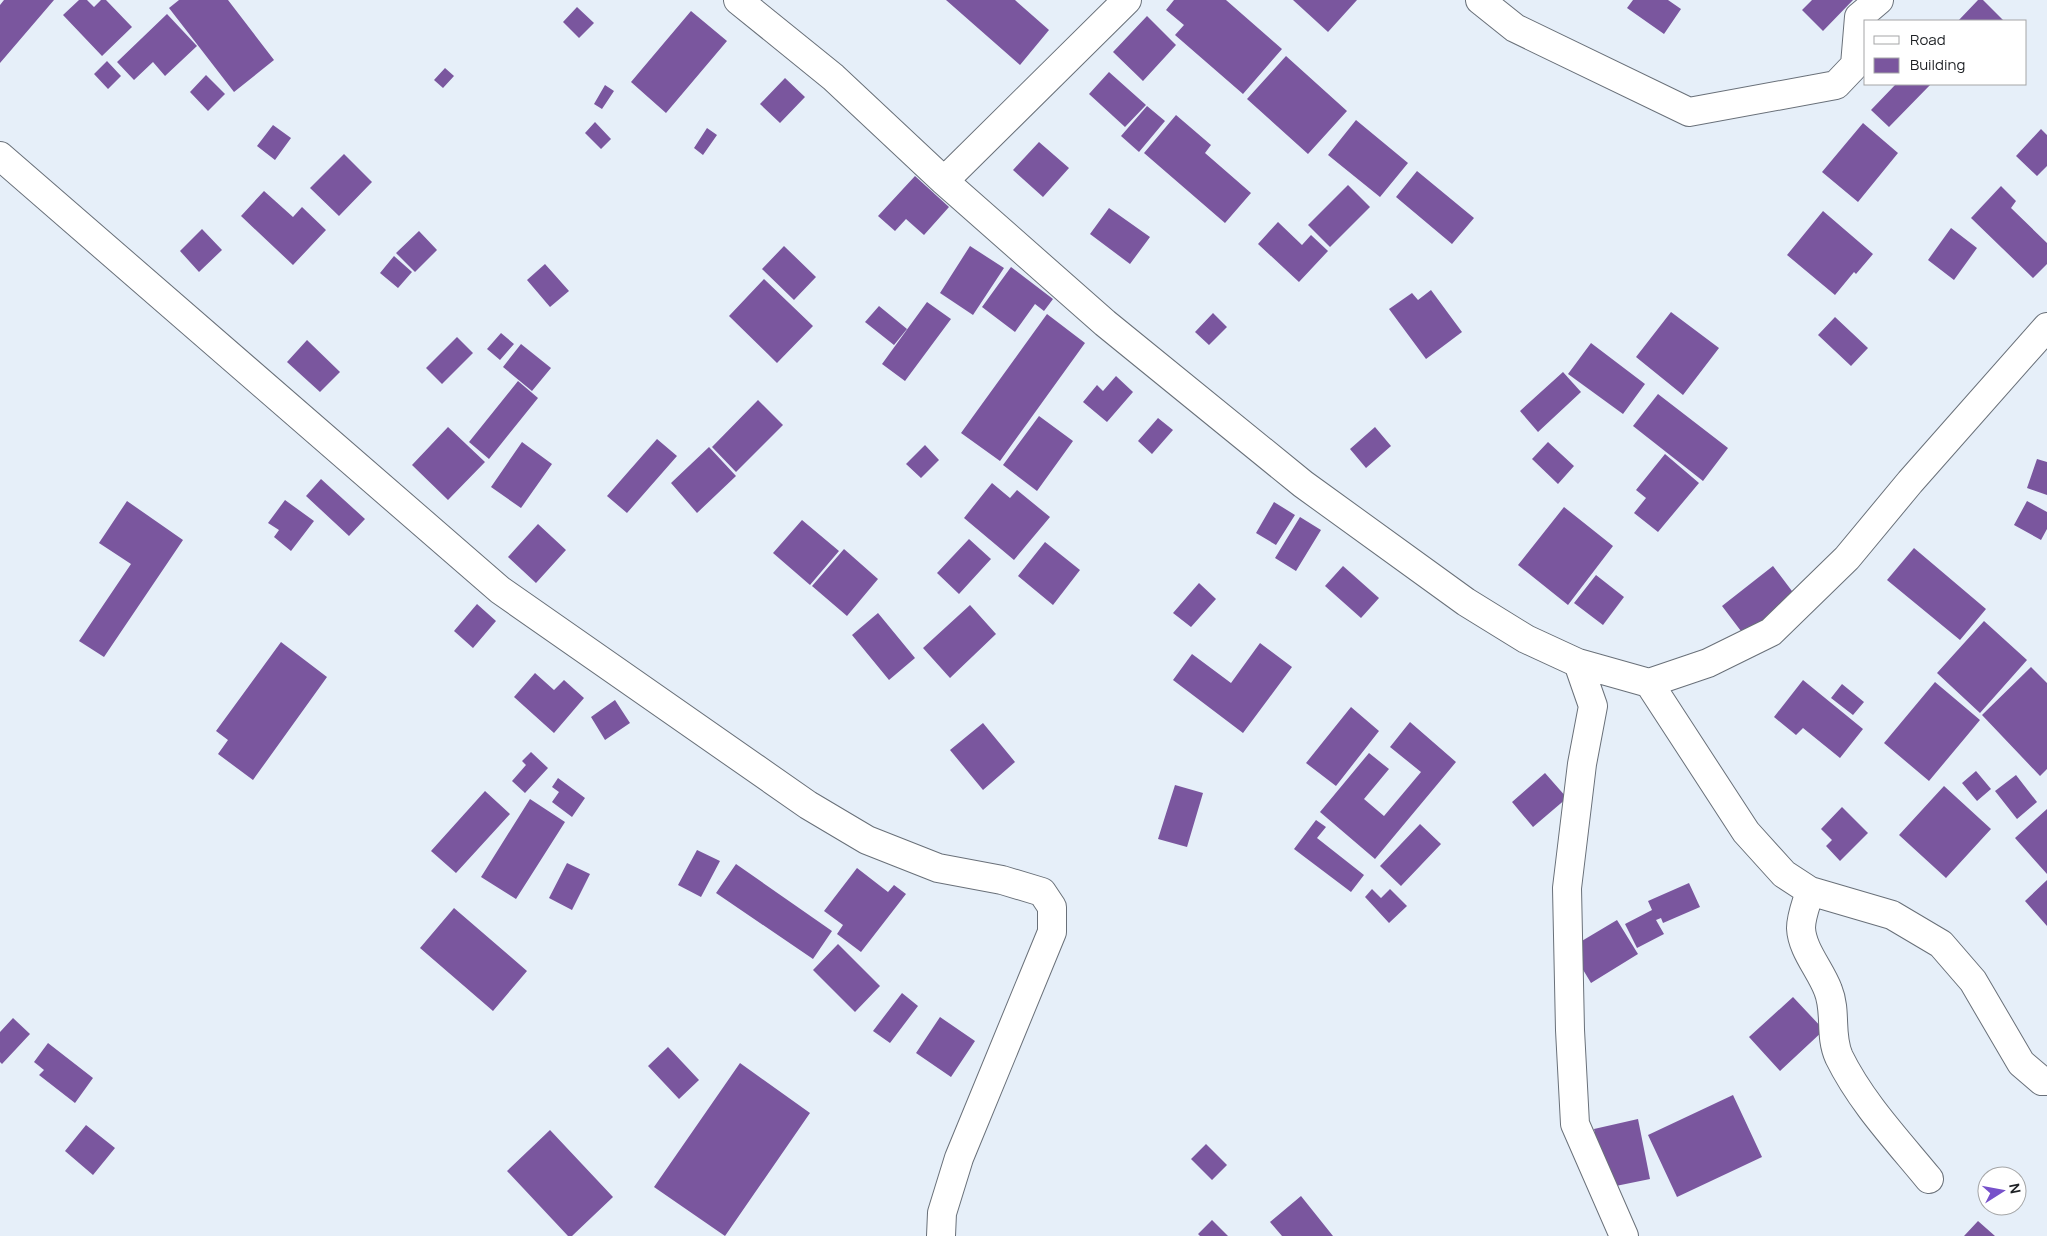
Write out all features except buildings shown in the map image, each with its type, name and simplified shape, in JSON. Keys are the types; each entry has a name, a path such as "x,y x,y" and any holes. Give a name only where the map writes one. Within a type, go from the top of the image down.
{"street":[{"path":"738,0 833,77 944,181 1112,329 1303,484 1466,602 1526,639 1578,663 1649,683 1708,663 1771,632 1847,558 1910,482 2047,327"},
{"path":"944,181 1127,0"},
{"path":"1480,0 1515,28 1688,112 1836,85 1855,66 1859,17 1879,0"},
{"path":"0,156 500,590 808,805 867,840 938,868 1002,880 1042,892 1052,907 1052,932 959,1158 942,1214 941,1236"},
{"path":"1578,663 1594,706 1582,764 1567,888 1570,1030 1575,1124 1624,1236"},
{"path":"1649,683 1746,832 1784,874 1810,891 1892,915 1941,944 1973,981 2021,1063 2042,1081 2047,1081"},
{"path":"1810,891 1801,926 1804,943 1829,991 1833,1008 1834,1041 1839,1056 1867,1103 1929,1179"}]}
